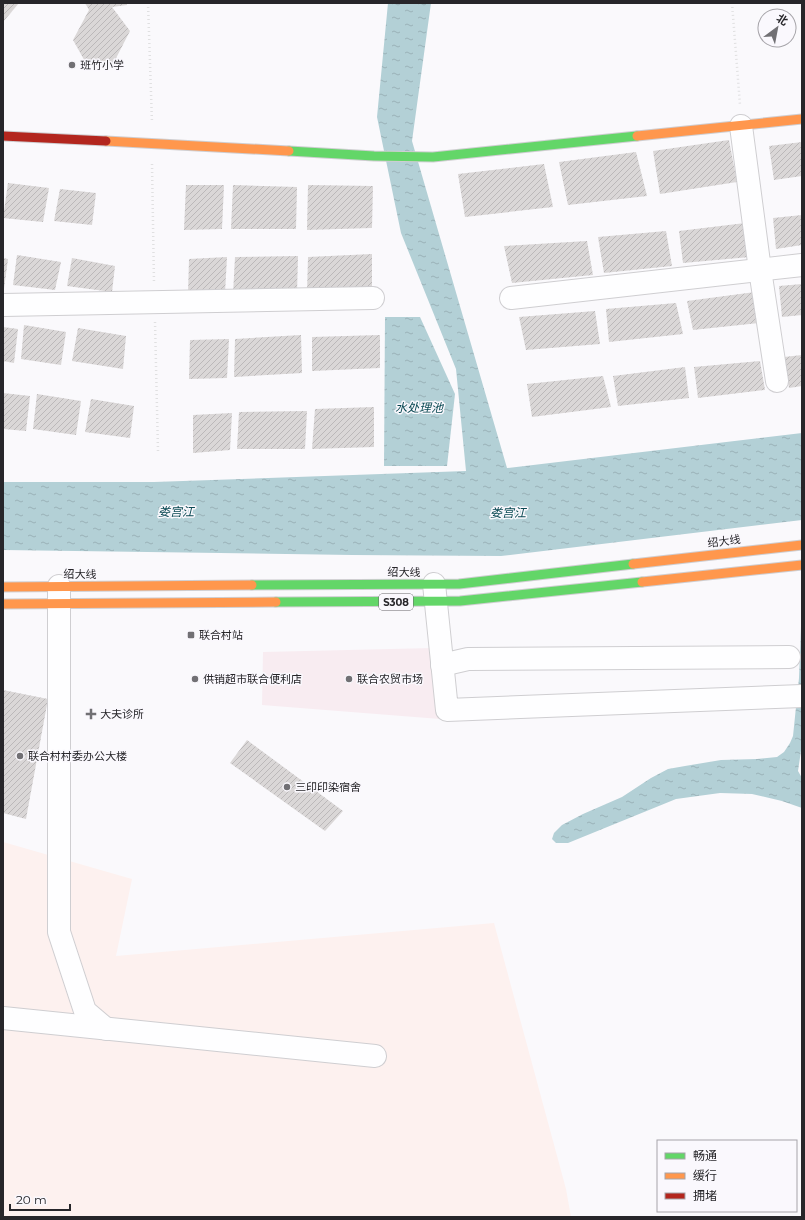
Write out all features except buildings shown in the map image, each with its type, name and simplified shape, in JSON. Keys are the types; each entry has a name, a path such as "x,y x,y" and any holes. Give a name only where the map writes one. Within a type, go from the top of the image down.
{"main road":[{"path":"3,136 374,156 432,157 802,119"},
{"name":"绍大线","path":"3,604 59,595 435,593 459,584 802,545"},
{"name":"绍大线","path":"3,587 59,595 435,593 460,601 802,565"}],"street":[{"path":"741,126 760,270 777,381"},
{"path":"511,298 802,265"},
{"path":"3,305 373,298"},
{"path":"435,593 446,710 797,696"},
{"path":"59,595 59,932 85,1011 106,1029"},
{"path":"442,665 468,659 789,657"},
{"path":"3,1018 375,1056"}],"path":[{"path":"148,3 158,451"},
{"path":"732,3 741,126"}],"shaded area":[{"name":"联合农贸市场","path":"433,648 440,719 262,705 263,652"},
{"path":"3,842 132,879 116,956 494,923 566,1189 571,1217 3,1217"}],"water":[{"name":"娄宫江","path":"388,3 431,3 412,141 507,468 802,433 802,520 501,556 3,550 3,482 154,482 466,471 456,369 401,233 377,117"},
{"name":"水处理池","path":"385,317 420,317 455,394 447,466 384,466"},
{"path":"802,601 802,744 798,771 802,778 802,808 782,801 752,794 720,793 676,799 568,843 556,843 552,839 554,833 562,825 622,797 668,769 721,760 777,757 784,752 793,736 799,678"}],"traffic: fast":[{"path":"289,151 374,156 433,157 637,136"},
{"path":"252,585 459,584 633,564"},
{"path":"276,602 460,601 642,582"}],"traffic: slow":[{"path":"637,136 802,119"},
{"path":"106,141 289,151"},
{"path":"633,564 802,545"},
{"path":"642,582 802,565"},
{"path":"3,587 252,585"},
{"path":"3,604 276,602"}],"traffic: jam":[{"path":"3,136 106,141"}],"place":[{"name":"班竹小学","path":"72,65"},
{"name":"联合村站","path":"191,635"},
{"name":"供销超市联合便利店","path":"195,679"},
{"name":"联合农贸市场","path":"349,679"},
{"name":"大夫诊所","path":"91,714"},
{"name":"联合村村委办公大楼","path":"20,756"},
{"name":"三印印染宿舍","path":"287,787"}]}
